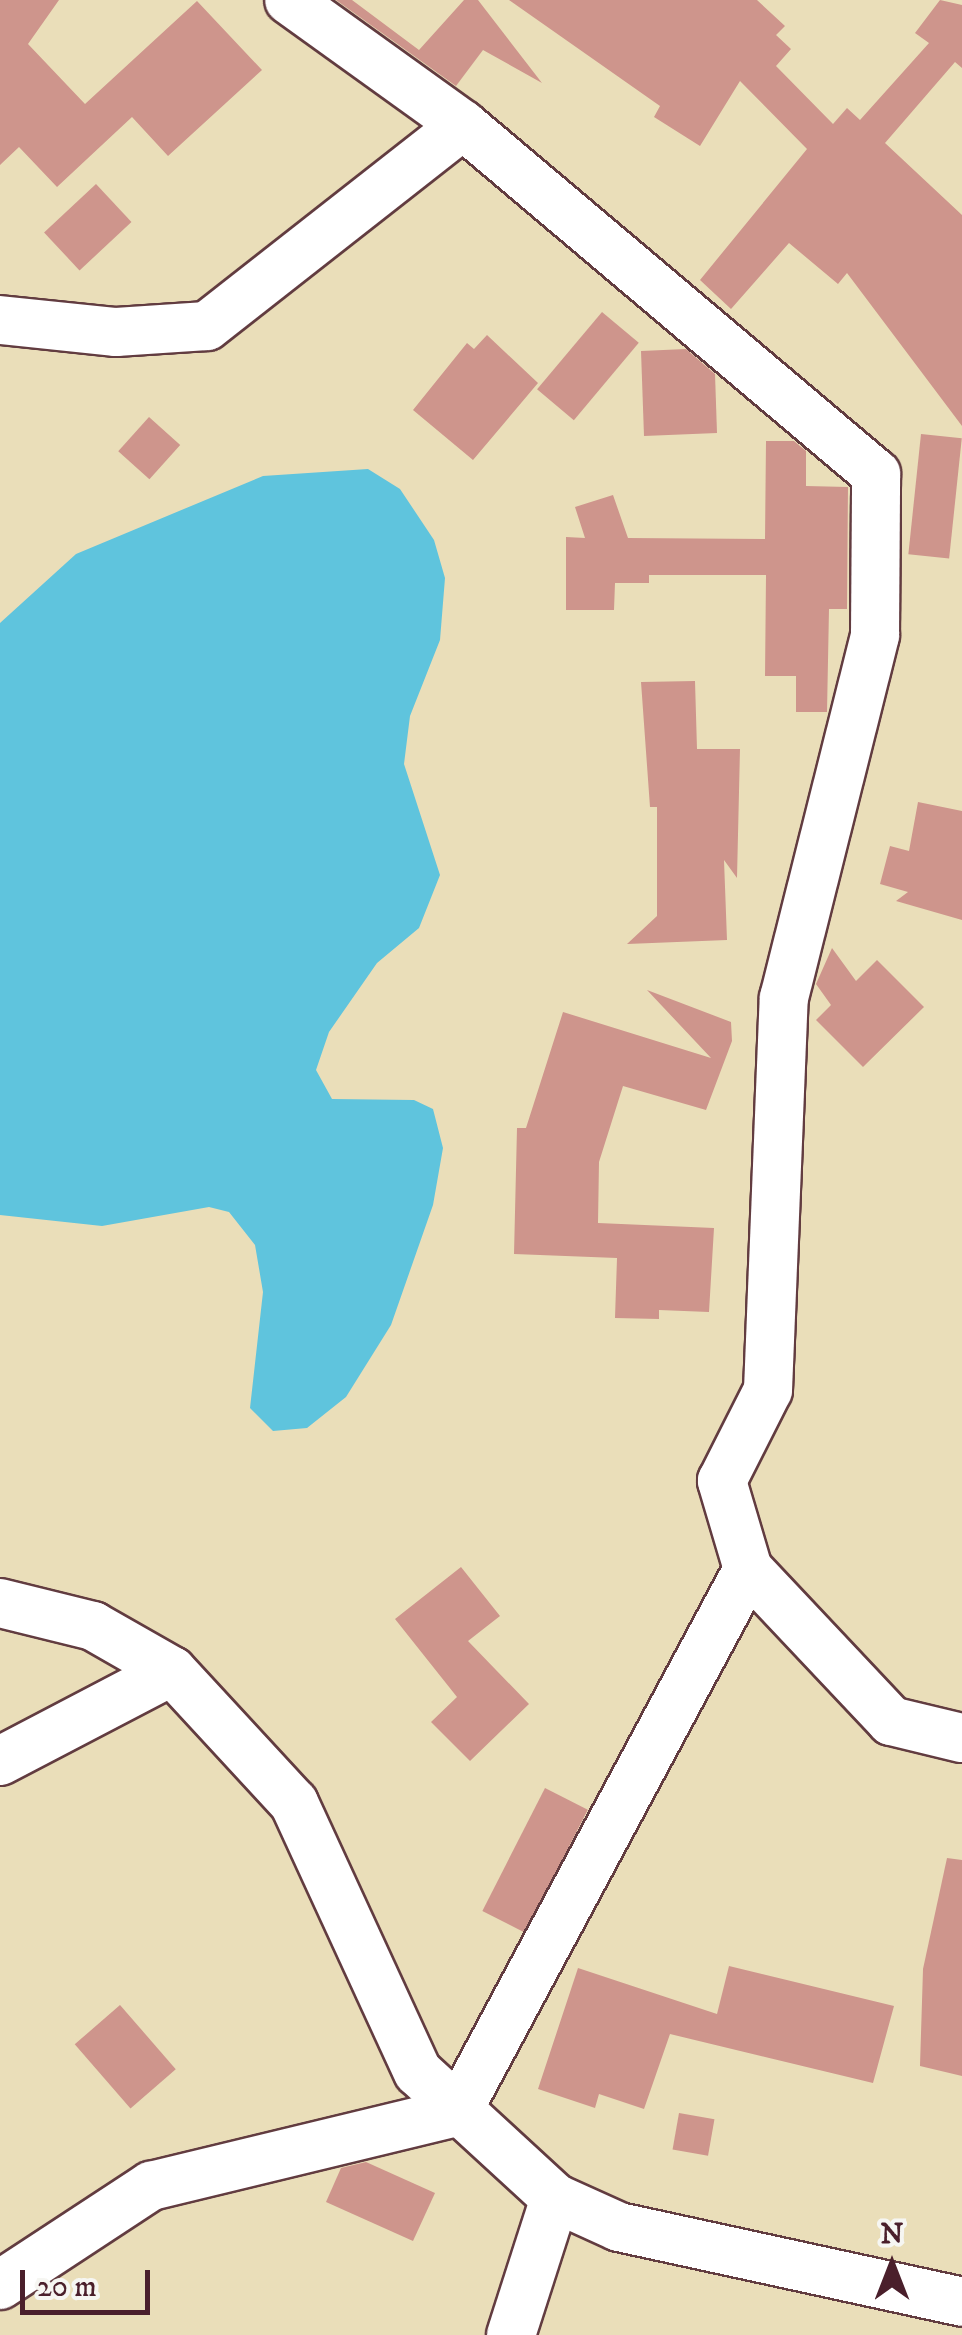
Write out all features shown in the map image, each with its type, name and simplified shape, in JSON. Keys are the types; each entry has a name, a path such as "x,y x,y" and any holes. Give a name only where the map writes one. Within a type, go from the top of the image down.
{"street":[{"path":"289,0 463,125 876,474 874,635 784,998 768,1390 722,1481 748,1570 891,1720 962,1738"},
{"path":"0,320 116,332 207,326 463,125"},
{"path":"0,2285 151,2186 457,2112 748,1570"},
{"path":"0,1603 93,1626 172,1671 294,1803 418,2072 554,2198 619,2227 962,2302"},
{"path":"0,1761 172,1671"},
{"path":"511,2335 554,2198"}],"water":[{"path":"368,469 400,489 434,540 445,578 440,640 410,716 404,764 440,875 419,928 377,963 329,1032 316,1070 332,1099 414,1100 433,1109 443,1148 433,1205 391,1325 346,1397 307,1428 273,1431 250,1408 263,1292 255,1245 229,1212 209,1207 102,1226 0,1215 0,623 76,554 263,476"}],"building":[{"path":"0,0 59,0 28,44 85,104 197,1 262,70 168,156 132,117 57,187 19,147 0,165"},
{"path":"336,0 352,0 419,50 464,0 478,0 542,83 483,50 456,86"},
{"path":"509,0 757,0 785,26 776,35 791,49 776,66 833,124 847,108 860,120 929,43 915,33 940,0 962,5 962,68 955,62 885,143 962,215 962,426 847,273 838,284 789,243 731,309 700,280 807,149 740,81 700,146 654,117 660,106"},
{"path":"96,184 131,222 80,270 44,232"},
{"path":"602,312 639,343 574,420 537,389"},
{"path":"487,335 538,383 473,460 413,410 467,343 474,349"},
{"path":"686,349 715,374 717,433 644,436 641,351"},
{"path":"149,417 180,445 149,479 118,451"},
{"path":"921,434 962,438 949,559 908,554"},
{"path":"766,441 794,441 806,451 806,486 848,487 847,609 829,609 827,712 796,712 796,676 765,676 766,575 649,575 649,583 615,583 614,610 566,610 566,537 585,538 575,507 613,495 628,538 765,539"},
{"path":"695,681 697,749 740,749 737,878 724,860 727,940 627,944 657,916 657,807 650,807 641,682"},
{"path":"918,802 962,811 962,920 896,901 908,892 880,884 890,846 909,851"},
{"path":"832,948 856,981 877,960 924,1007 863,1067 816,1020 831,1005 816,984"},
{"path":"647,990 731,1022 732,1041 706,1110 623,1086 599,1162 598,1223 714,1228 709,1312 659,1310 659,1319 615,1318 617,1258 514,1254 517,1128 526,1128 563,1012 711,1058"},
{"path":"461,1567 500,1616 468,1641 529,1704 470,1761 431,1722 457,1697 395,1619"},
{"path":"545,1788 588,1810 525,1933 482,1911"},
{"path":"947,1858 962,1860 962,2076 920,2066 923,1969"},
{"path":"729,1966 894,2006 873,2083 670,2034 644,2109 599,2094 595,2108 538,2089 578,1968 717,2014"},
{"path":"120,2005 176,2069 130,2109 75,2044"},
{"path":"679,2113 714,2119 708,2156 673,2149"},
{"path":"366,2162 435,2193 413,2241 326,2202 341,2168"}]}
